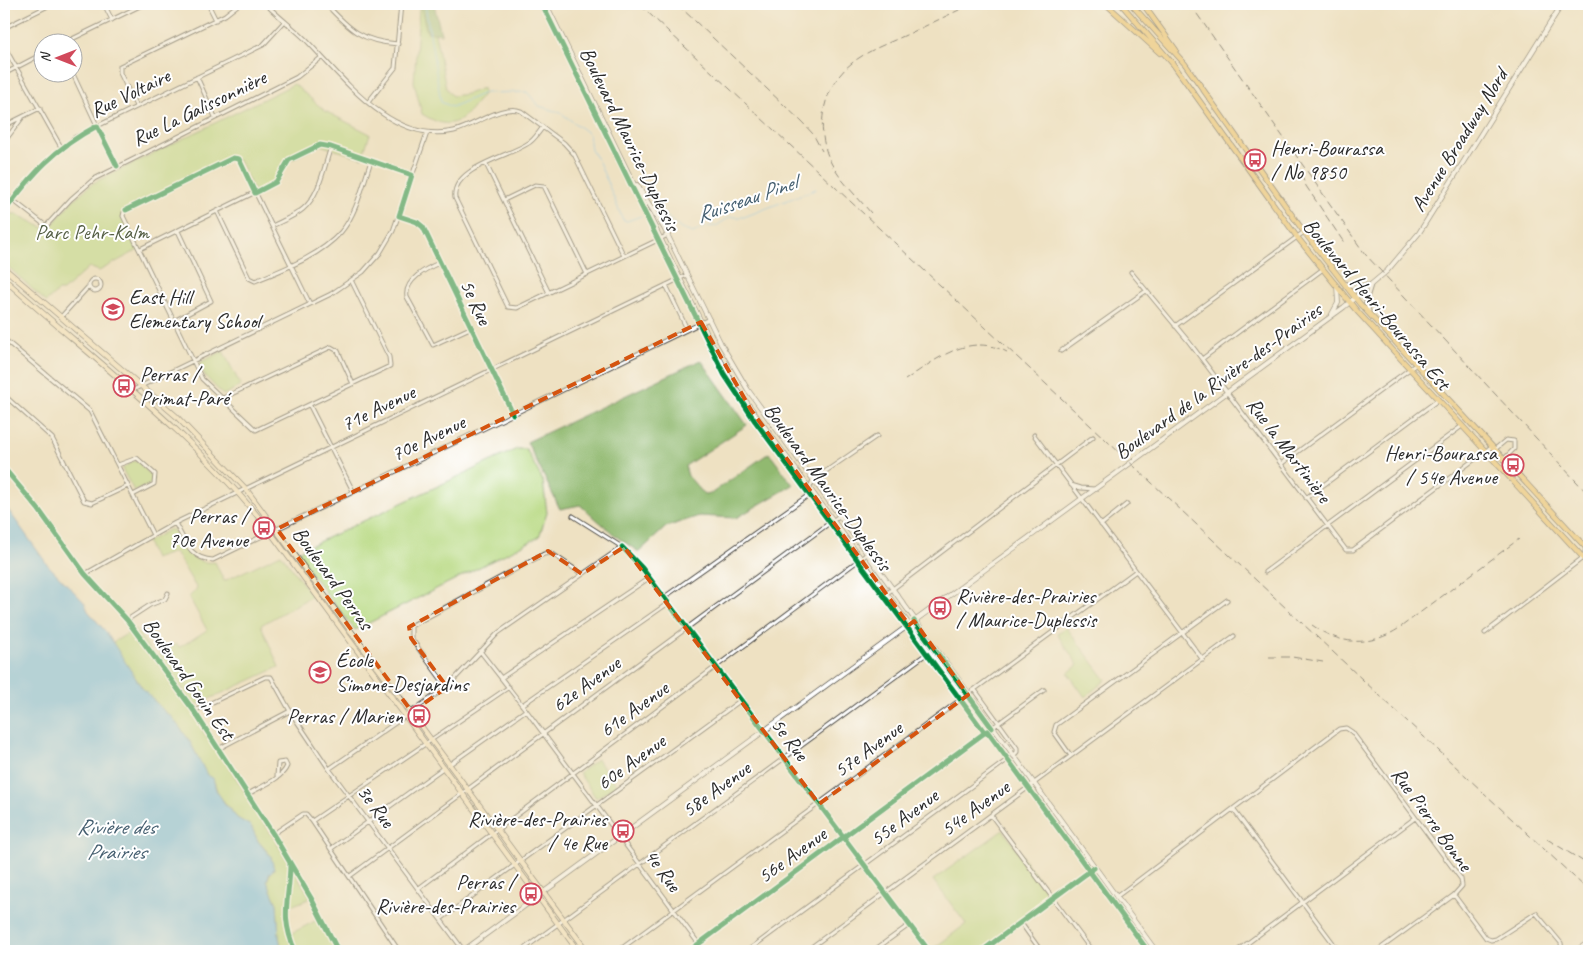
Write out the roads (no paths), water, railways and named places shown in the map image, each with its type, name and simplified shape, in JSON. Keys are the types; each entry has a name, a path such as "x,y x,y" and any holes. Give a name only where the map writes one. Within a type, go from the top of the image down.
{"main road":[{"path":"1106,4 1173,64"},
{"name":"Boulevard Henri-Bourassa Est","path":"1121,4 1173,64 1297,237 1350,302 1462,426 1504,459 1587,552 1589,564"},
{"name":"Boulevard Henri-Bourassa Est","path":"1132,4 1185,64 1304,232 1355,298 1587,552"},
{"path":"1144,4 1185,64"},
{"name":"Boulevard Perras","path":"4,268 199,438 246,489 588,951"},
{"name":"Boulevard Perras","path":"4,280 133,390 198,449 238,493 270,532 578,951"}],"street":[{"path":"4,28 52,4"},
{"path":"104,4 112,20"},
{"path":"82,34 144,4"},
{"path":"208,4 216,20"},
{"path":"136,106 120,73 120,66 216,20 239,4"},
{"path":"266,4 304,38 336,74 400,125 427,133 444,133 464,129 510,108 521,112 543,127 574,154 624,256"},
{"path":"326,4 359,35 382,43 398,44"},
{"path":"369,101 395,68 400,4"},
{"name":"Boulevard Maurice-Duplessis","path":"546,4 660,239 734,385 1148,951"},
{"name":"Avenue Broadway Nord","path":"1355,298 1394,263 1423,228 1562,4"},
{"name":"Rue Voltaire","path":"4,212 12,200 61,147 136,106 263,45 284,22"},
{"path":"4,46 61,147"},
{"name":"Rue La Galissonnière","path":"12,200 46,226 71,199 94,179 116,166 297,77 322,57"},
{"path":"4,74 32,59"},
{"path":"197,77 215,117"},
{"path":"77,82 116,166"},
{"path":"4,126 40,108"},
{"path":"4,142 23,117"},
{"path":"543,127 529,144 465,175 456,185 455,198 506,304 511,308 517,308 668,235"},
{"path":"133,390 352,282 380,253 399,216 427,133"},
{"path":"140,249 276,182 289,160 320,145 331,147 412,175"},
{"path":"272,226 299,212 310,201 318,186 331,147"},
{"path":"310,304 239,159 230,159 126,210 123,216 202,378 254,430 258,431 385,370 390,362 352,282"},
{"path":"216,211 251,280 257,280 314,253 341,231 355,207 371,162"},
{"path":"486,164 549,293"},
{"name":"Boulevard Maurice-Duplessis","path":"626,168 668,235 741,380 914,622 1156,951"},
{"path":"504,200 535,185 544,186 587,274"},
{"path":"4,194 12,200"},
{"name":"5e Rue","path":"399,216 421,225 512,414"},
{"path":"174,321 211,301 178,230"},
{"path":"1176,326 1304,232"},
{"path":"439,263 421,272 408,289 407,297 433,345 470,328"},
{"path":"1202,359 1323,269"},
{"name":"Rue la Martinière","path":"1132,272 1202,359 1348,551 1361,544 1491,449"},
{"name":"71e Avenue","path":"85,574 175,523 687,275"},
{"path":"1341,280 1353,286 1371,285 1366,308 1378,325"},
{"path":"666,285 687,329"},
{"path":"61,318 89,286"},
{"path":"1331,317 1338,304 1337,286"},
{"path":"1062,351 1146,291"},
{"name":"Boulevard de la Rivière-des-Prairies","path":"464,951 1355,298"},
{"name":"70e Avenue","path":"175,523 188,548 193,553 206,560 213,560 709,319"},
{"path":"4,339 90,411 153,535"},
{"path":"222,399 330,347 338,351 353,384"},
{"path":"1282,464 1415,365"},
{"path":"734,385 741,380"},
{"path":"4,395 52,438 84,501 92,503 128,486"},
{"path":"1306,498 1438,400"},
{"path":"310,406 353,491"},
{"path":"1265,572 1462,426"},
{"path":"1034,435 1203,660"},
{"path":"663,598 806,497 813,480 877,436"},
{"path":"886,594 1093,437"},
{"path":"1491,449 1506,440 1514,441 1514,449 1504,459"},
{"path":"118,465 137,458 155,474 156,480 152,485 133,495"},
{"name":"Boulevard Gouin Est","path":"4,468 39,510 85,574 127,620 194,711 273,834 311,898 338,951"},
{"path":"1071,484 1087,490 1097,488"},
{"path":"1101,525 1127,504"},
{"name":"5e Rue","path":"573,516 622,547 649,578 929,951"},
{"name":"62e Avenue","path":"350,876 839,516"},
{"path":"329,769 447,687 498,633 622,547"},
{"path":"1485,633 1587,552"},
{"path":"447,687 411,638 411,626 544,554 551,553 582,574"},
{"name":"61e Avenue","path":"419,888 867,554"},
{"name":"57e Avenue","path":"618,951 1136,572"},
{"path":"501,678 649,578"},
{"path":"127,620 150,605 165,599 168,593"},
{"path":"1071,756 1054,732 1054,726 1227,600"},
{"path":"480,651 522,705 667,604"},
{"name":"54e Avenue","path":"806,951 1234,636"},
{"name":"58e Avenue","path":"521,951 929,652"},
{"name":"3e Rue","path":"194,711 269,676 329,769 464,951"},
{"path":"312,821 508,687"},
{"path":"975,690 1017,748 1017,752 1013,756"},
{"path":"992,728 1044,690"},
{"name":"60e Avenue","path":"442,919 741,700"},
{"name":"4e Rue","path":"522,705 704,951"},
{"path":"450,764 526,710"},
{"path":"218,749 290,711"},
{"name":"Rue Pierre Bonne","path":"1233,809 1339,729 1346,728 1352,732 1461,879 1462,886 1454,895 1486,938 1493,940 1536,913 1561,943 1562,951"},
{"name":"56e Avenue","path":"689,951 987,731"},
{"name":"55e Avenue","path":"747,951 1007,760"},
{"path":"248,794 277,776 285,770 287,766 285,762 278,763 277,776"},
{"path":"332,848 443,768"},
{"path":"1116,897 1233,809 1339,951"},
{"path":"273,834 303,814 306,814 332,848 399,951"},
{"path":"991,815 1092,951"},
{"path":"1237,951 1415,818"},
{"path":"982,951 988,950 1094,868"},
{"path":"1378,951 1454,895"},
{"path":"1021,923 1041,951"},
{"path":"873,951 909,925"},
{"path":"1576,951 1589,942"}],"water":[{"name":"Rivière des Prairies","path":"4,504 47,564 84,602 88,611 106,632 142,688 171,716 189,740 207,775 213,778 216,790 225,804 237,818 251,826 258,841 271,857 274,869 269,874 267,881 277,904 279,937 282,951 4,951"}],"waterway":[{"name":"Ruisseau Pinel","path":"425,4 441,102 452,107 484,93 527,92 539,106 561,113 589,134 591,150 599,162 623,220 627,221 641,216"},
{"name":"Ruisseau Pinel","path":"663,213 681,229 693,233 704,227 716,226 730,217 744,217 816,189"}],"railway":[{"path":"639,4 1589,891"},
{"path":"677,4 802,122 813,134 822,151"},
{"path":"871,213 841,179 828,156 822,130 825,105 829,93 843,72 865,54 972,4"},
{"path":"1190,4 1365,254 1589,495"},
{"path":"1296,163 1306,186 1345,244"},
{"path":"905,380 941,357 966,347 979,345 1007,352"},
{"path":"1312,625 1322,632 1344,640 1366,641 1387,635 1398,629 1519,539"},
{"path":"1269,657 1292,657 1323,662"},
{"path":"1547,839 1589,865"}],"place":[{"name":"Henri-Bourassa / No 9850","path":"1255,160"},
{"name":"East Hill Elementary School","path":"113,309"},
{"name":"Perras / Primat-Paré","path":"124,386"},
{"name":"Henri-Bourassa / 54e Avenue","path":"1513,465"},
{"name":"Perras / 70e Avenue","path":"264,528"},
{"name":"Rivière-des-Prairies / Maurice-Duplessis","path":"940,608"},
{"name":"École Simone-Desjardins","path":"320,672"},
{"name":"Perras / Marien","path":"419,716"},
{"name":"Rivière-des-Prairies / 4e Rue","path":"623,831"},
{"name":"Perras / Rivière-des-Prairies","path":"531,894"}],"park label":[{"name":"Parc Pehr-Kalm","path":"92,232"}]}
